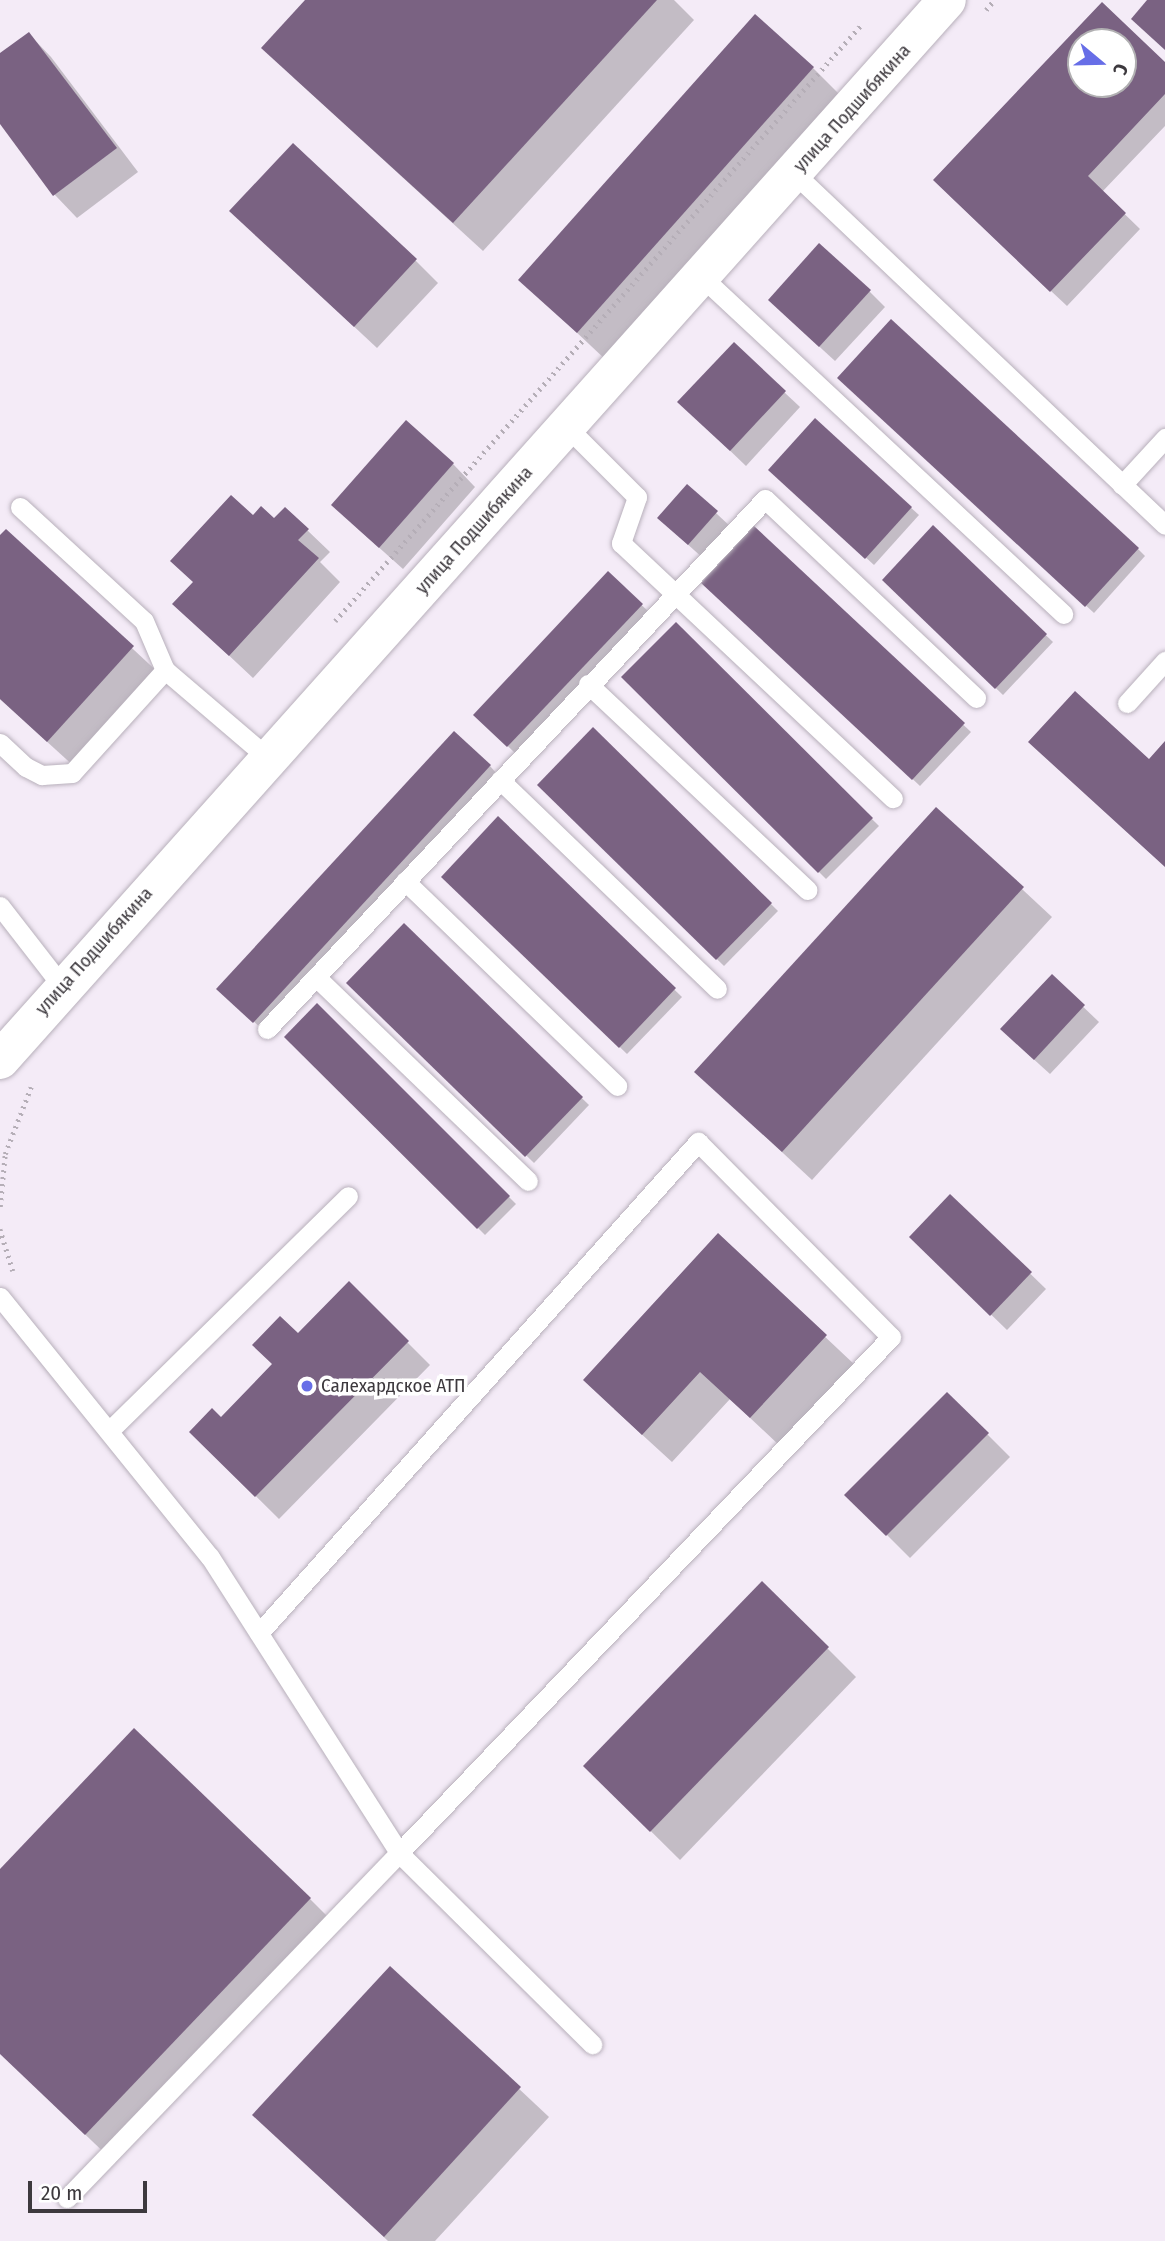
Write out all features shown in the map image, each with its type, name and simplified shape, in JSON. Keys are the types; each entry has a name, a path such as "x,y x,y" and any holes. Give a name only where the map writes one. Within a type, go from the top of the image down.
{"main road":[{"name":"улица Подшибякина","path":"0,1060 62,986 567,427 947,0"}],"lane":[{"path":"794,173 1165,525"},
{"path":"702,276 1063,614"},
{"path":"567,427 637,497 621,543 893,798"},
{"path":"1122,485 1165,438"},
{"path":"267,1029 674,592 765,499 976,698"},
{"path":"20,507 144,621 165,670 268,758"},
{"path":"1127,703 1165,661"},
{"path":"0,743 26,767 42,775 72,773 165,670"},
{"path":"588,684 807,890"},
{"path":"500,780 717,989"},
{"path":"405,881 617,1086"},
{"path":"0,906 62,986"},
{"path":"316,977 528,1181"},
{"path":"67,2199 891,1337 698,1142 259,1633"},
{"path":"109,1431 348,1196"},
{"path":"0,1297 210,1557 399,1853 592,2044"}],"path":[{"path":"330,627 861,25"}],"building":[{"path":"305,0 657,0 453,223 261,48"},
{"path":"1147,0 1165,0 1165,50 1131,19"},
{"path":"1102,2 1129,28 1077,28"},
{"path":"755,14 814,67 577,333 518,280"},
{"path":"29,32 117,148 53,196 0,124 0,53"},
{"path":"1137,35 1165,62 1165,94 1088,176 1126,213 1050,292 933,180 1067,39 1067,98 1137,98"},
{"path":"293,143 417,259 354,327 229,211"},
{"path":"819,243 871,290 819,347 768,300"},
{"path":"891,319 1139,548 1085,607 837,378"},
{"path":"734,342 786,391 730,451 677,402"},
{"path":"815,418 912,507 865,559 768,470"},
{"path":"406,420 454,463 379,548 331,505"},
{"path":"687,484 718,511 688,545 657,518"},
{"path":"231,495 253,515 261,506 274,518 285,507 309,529 298,540 319,558 229,656 172,604 193,582 170,561"},
{"path":"933,525 1047,634 995,689 882,580"},
{"path":"754,526 965,723 912,780 701,583"},
{"path":"6,529 134,646 47,742 0,699 0,535"},
{"path":"608,571 643,604 507,747 473,715"},
{"path":"676,622 873,818 818,873 621,677"},
{"path":"1075,691 1149,759 1165,741 1165,867 1028,742"},
{"path":"593,727 772,903 716,960 537,785"},
{"path":"454,731 491,765 253,1023 216,989"},
{"path":"936,807 1024,887 782,1152 694,1072"},
{"path":"498,816 676,988 619,1048 441,877"},
{"path":"404,923 583,1097 525,1157 346,983"},
{"path":"1052,974 1085,1005 1034,1060 1000,1029"},
{"path":"317,1003 510,1196 477,1229 284,1037"},
{"path":"950,1194 1032,1272 990,1316 909,1237"},
{"path":"718,1233 827,1335 750,1418 700,1372 642,1435 583,1380"},
{"name":"Салехардское АТП","path":"349,1281 409,1341 255,1497 189,1432 212,1408 221,1417 272,1364 252,1345 280,1316 298,1333"},
{"path":"947,1392 989,1433 886,1536 844,1495"},
{"path":"762,1581 829,1647 650,1832 583,1766"},
{"path":"134,1728 311,1898 85,2135 0,2054 0,1869"},
{"path":"390,1966 521,2087 384,2237 252,2115"}],"place":[{"name":"Салехардское АТП","path":"307,1386"}]}
